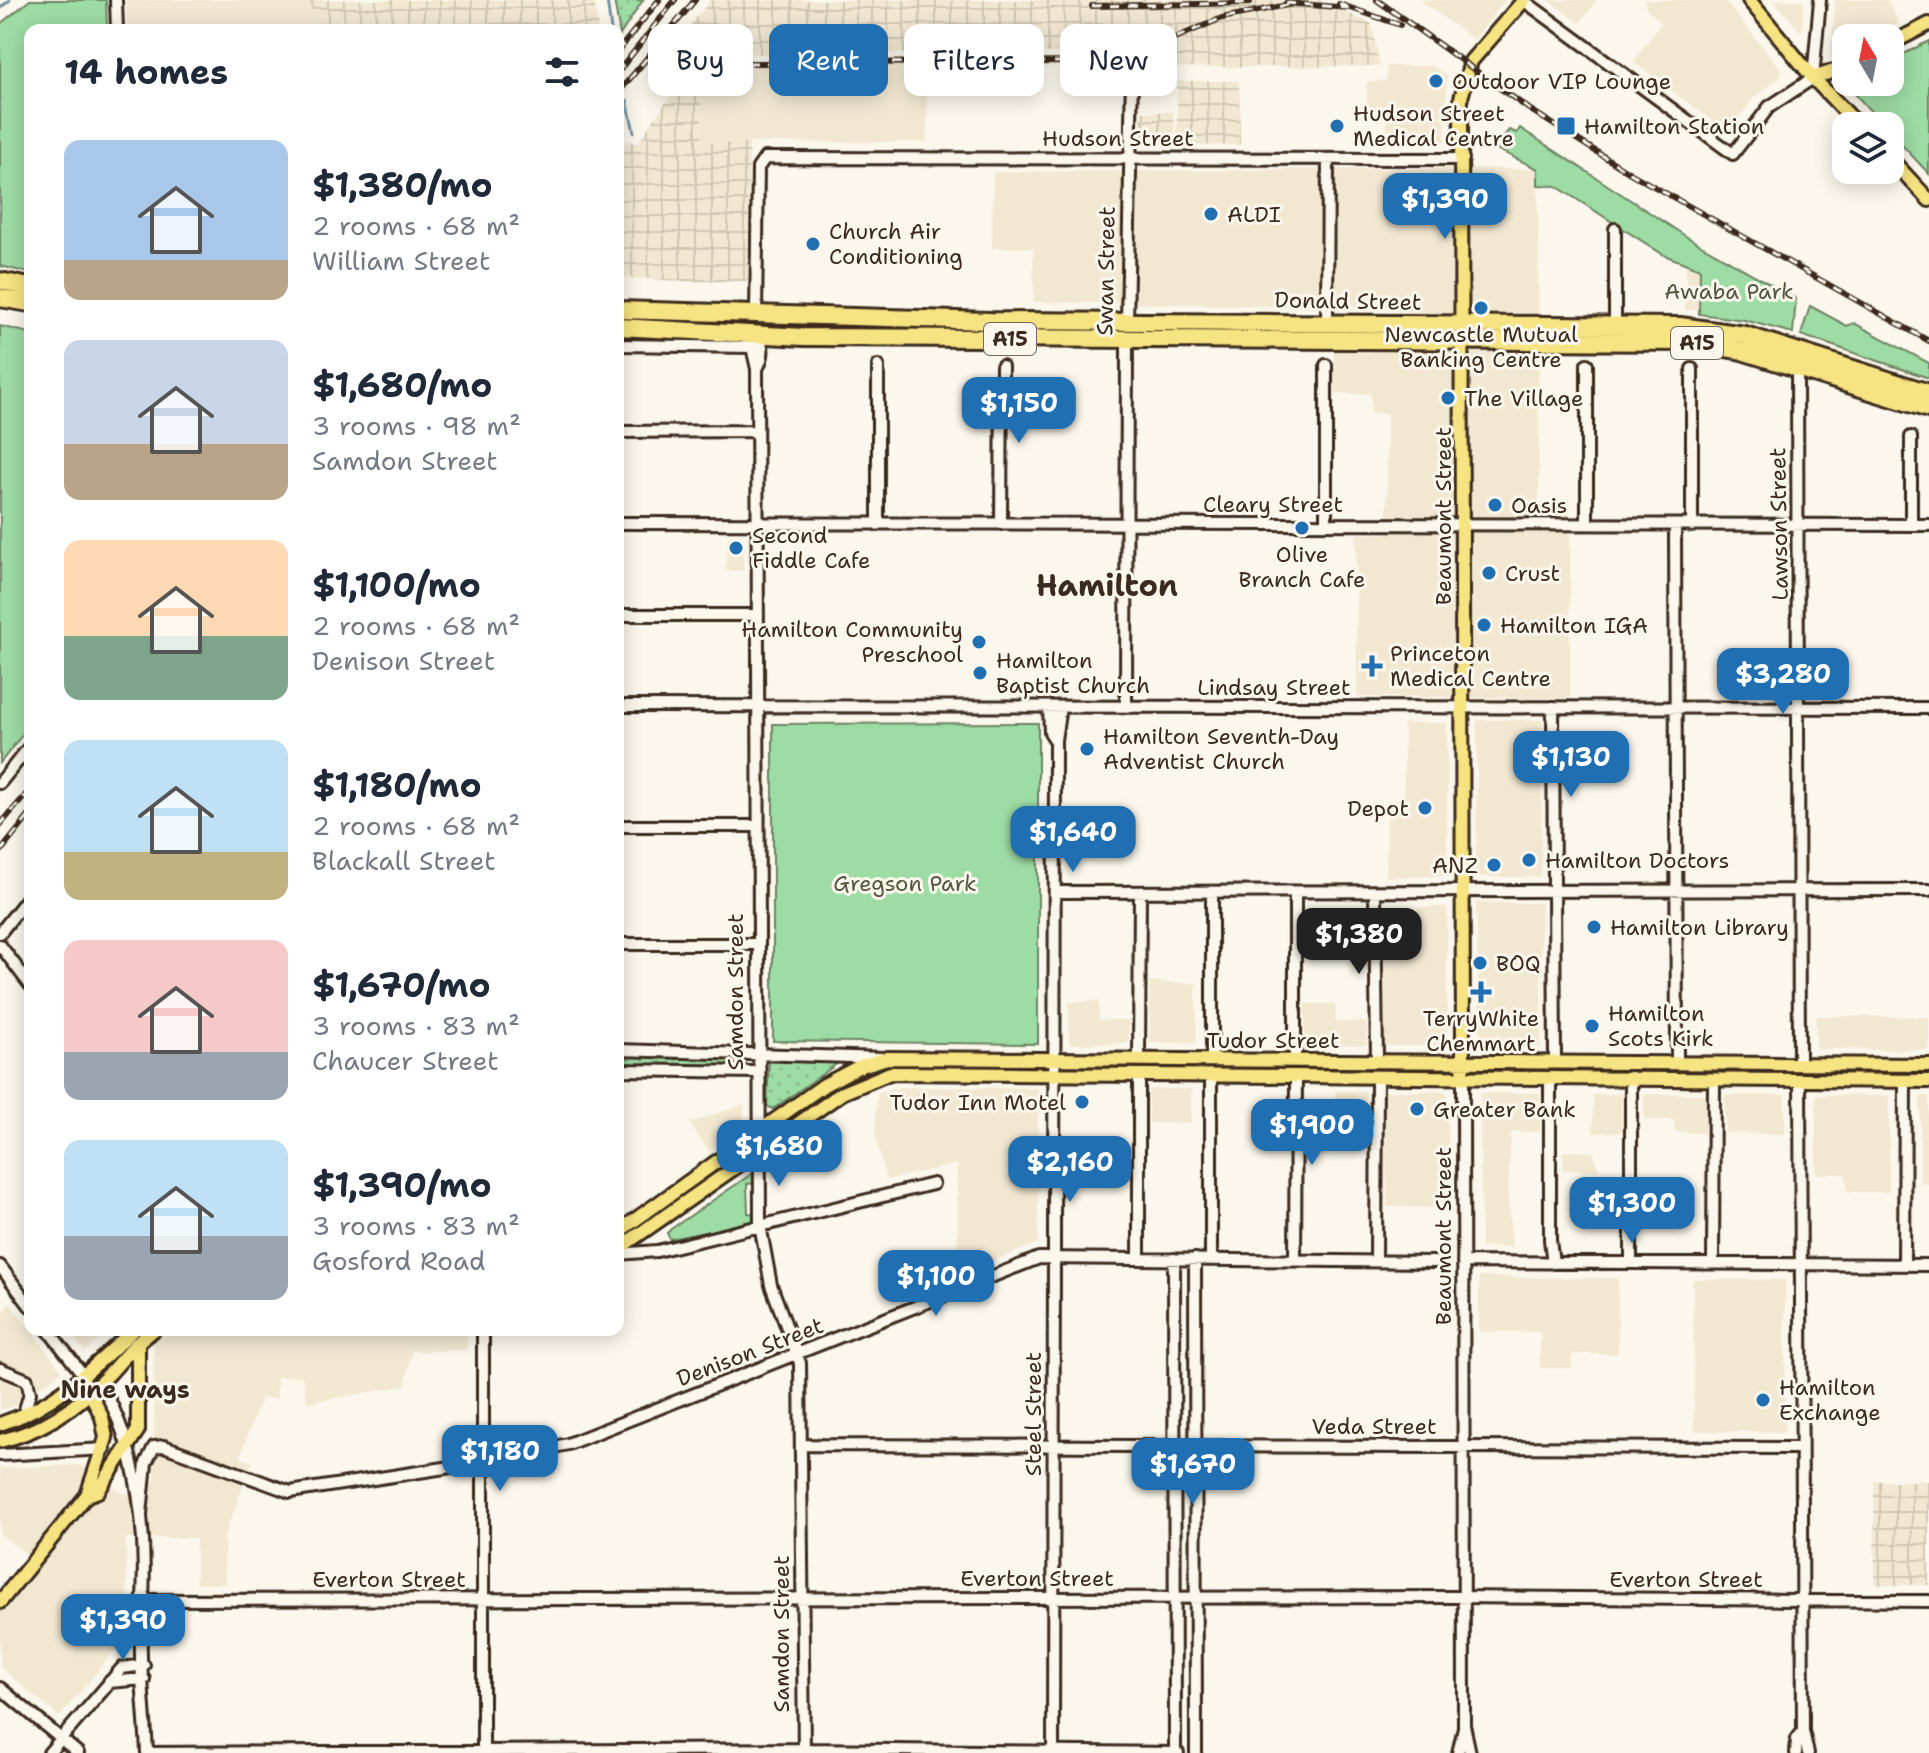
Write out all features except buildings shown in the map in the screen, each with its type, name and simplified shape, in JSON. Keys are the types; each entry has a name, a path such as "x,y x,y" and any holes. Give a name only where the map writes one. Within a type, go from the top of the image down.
{"highway":[{"path":"0,281 24,286"},
{"path":"0,298 24,302"},
{"name":"A15","path":"624,310 756,316"},
{"name":"Donald Street","path":"756,316 1327,322 1463,333 1692,342 1742,351 1929,409"},
{"name":"Samdon Street","path":"755,341 756,316"},
{"name":"Swan Street","path":"1127,322 1127,339"},
{"name":"Donald Street","path":"755,341 1463,333 1615,325 1718,329 1796,350 1929,393"},
{"name":"A15","path":"624,328 755,341"},
{"path":"1796,350 1797,369"}],"main road":[{"name":"Beaumont Street","path":"1463,1077 1461,98 1466,72 1478,52 1523,0"},
{"path":"1749,0 1813,78 1846,112"},
{"path":"1904,37 1929,24"},
{"path":"1813,78 1832,72"},
{"path":"1904,173 1929,200"},
{"path":"624,1228 835,1078 887,1058"},
{"name":"Tudor Street","path":"887,1058 1929,1065"},
{"name":"Tudor Street","path":"624,1248 856,1085 900,1072 1929,1081"},
{"path":"0,1424 23,1416 85,1377 135,1336"},
{"path":"0,1441 47,1424 90,1394 135,1336"},
{"path":"0,1602 87,1495 98,1491 127,1450 139,1424 135,1336"},
{"path":"85,1377 100,1383"},
{"path":"85,1377 105,1426 105,1449 87,1495"}],"street":[{"path":"116,0 117,24"},
{"path":"1523,0 1733,154 1769,107 1813,78 1820,0"},
{"name":"Swan Street","path":"1127,322 1131,96"},
{"name":"Hudson Street","path":"772,157 1463,159"},
{"name":"Samdon Street","path":"756,316 758,168 765,158 772,157"},
{"path":"1327,322 1328,159"},
{"path":"1615,229 1615,325"},
{"name":"Swan Street","path":"1126,707 1127,339"},
{"name":"Samdon Street","path":"755,341 762,342 762,360 757,369 757,1072 760,1225 771,1285 797,1354 802,1445 804,1751"},
{"name":"Donald Street","path":"624,345 755,341"},
{"path":"1587,364 1587,523"},
{"path":"1326,365 1326,523"},
{"path":"878,366 878,525"},
{"path":"1001,524 1002,366"},
{"path":"1692,369 1692,526"},
{"name":"Lawson Street","path":"1797,369 1799,1063"},
{"path":"624,432 757,431"},
{"path":"1911,437 1911,525"},
{"name":"Cleary Street","path":"624,523 1929,525"},
{"path":"1675,526 1677,1062"},
{"path":"624,615 758,615"},
{"name":"Lindsay Street","path":"624,706 1929,708"},
{"name":"Steel Street","path":"1053,1752 1054,707"},
{"path":"1553,707 1555,1062"},
{"path":"0,783 24,753"},
{"path":"624,826 757,826"},
{"path":"1056,892 1929,890"},
{"path":"1375,892 1377,1060"},
{"path":"1139,1059 1140,893"},
{"path":"1212,893 1212,1060"},
{"path":"1295,893 1295,1060"},
{"path":"0,933 24,903"},
{"path":"624,944 757,944"},
{"path":"0,945 24,977"},
{"name":"Tudor Street","path":"624,1050 887,1058"},
{"path":"624,1070 757,1072"},
{"path":"1139,1075 1139,1258"},
{"path":"1211,1075 1211,1259"},
{"path":"1295,1259 1296,1075"},
{"path":"1376,1259 1377,1076"},
{"name":"Beaumont Street","path":"1458,1753 1464,1725 1463,1077"},
{"path":"1631,1077 1631,1262"},
{"path":"1550,1078 1553,1263"},
{"path":"1713,1262 1714,1079"},
{"path":"1800,1079 1803,1731 1797,1739 1802,1753"},
{"path":"1904,1265 1905,1081"},
{"path":"624,1252 657,1251 933,1184"},
{"name":"Denison Street","path":"141,1514 147,1456 158,1446 290,1492 483,1462 568,1444 1039,1258 1376,1259 1435,1262"},
{"path":"100,1383 115,1409 141,1514 146,1600 142,1610 147,1753 1176,1752 1174,1259"},
{"path":"1195,1259 1196,1753"},
{"path":"1463,1262 1929,1265"},
{"path":"0,1266 24,1298"},
{"path":"53,1336 85,1377"},
{"path":"483,1336 483,1753"},
{"path":"0,1369 27,1380 30,1393 23,1416"},
{"name":"Veda Street","path":"802,1445 1801,1448"},
{"path":"0,1455 105,1449"},
{"name":"Everton Street","path":"146,1600 1196,1597 1929,1601"},
{"path":"49,1753 122,1668 144,1665"},
{"path":"108,1683 144,1679"},
{"path":"0,1688 78,1753"},
{"name":"Beaumont Street","path":"1464,1725 1470,1753"}],"shaded area":[{"path":"126,0 308,0 319,24 127,24"},
{"path":"308,0 594,0 597,24 381,24 318,24"},
{"path":"711,0 1319,0 1372,24 1380,66 1177,68 1177,24 1060,24 1060,53 1044,53 1044,24 904,24 904,53 888,53 888,24 769,24 769,54 753,54 753,24 691,24"},
{"path":"1419,0 1505,0 1474,40"},
{"path":"1548,0 1597,0 1580,23"},
{"path":"1643,0 1724,0 1782,70 1780,77 1753,98 1729,133 1633,62 1661,23 1645,7 1647,4"},
{"path":"1773,0 1804,0 1802,31 1800,31"},
{"path":"1835,0 1887,0 1899,23 1897,24 1833,24"},
{"path":"888,65 904,65 904,96 927,96 927,142 702,143 701,96 753,96 753,66 769,66 769,96 888,96"},
{"path":"1387,66 1433,66 1447,76 1445,141 1387,142 1386,108 1367,108 1367,82 1386,81"},
{"path":"1177,81 1239,81 1240,145 1177,146"},
{"path":"670,96 701,96 702,143 749,143 748,281 694,282 624,277 624,144 628,140 637,144"},
{"path":"1141,112 1174,112 1175,144 1141,144"},
{"path":"1538,169 1539,513 1570,513 1570,698 1357,697 1356,534 1387,534 1387,414 1371,413 1371,394 1335,394 1334,350 1398,350 1397,308 1034,302 1033,248 992,248 993,172"},
{"path":"1686,264 1700,269 1699,310 1685,310"},
{"path":"727,539 743,539 743,571 726,571"},
{"path":"1477,720 1542,720 1541,877 1476,877"},
{"path":"1404,723 1447,723 1447,876 1386,877 1387,800 1404,799"},
{"path":"1476,903 1541,903 1541,1047 1480,1044"},
{"path":"1417,907 1447,907 1447,1046 1385,1046 1385,937 1417,936"},
{"path":"1150,982 1196,983 1197,1043 1150,1043"},
{"path":"1099,1001 1099,1020 1129,1020 1129,1043 1069,1044 1069,1002"},
{"path":"1305,1004 1335,1004 1336,1022 1366,1022 1366,1045 1305,1044"},
{"path":"1816,1016 1929,1017 1929,1050 1816,1049"},
{"path":"901,1087 1038,1088 1038,1243 958,1275 957,1164 886,1180 875,1134 877,1093"},
{"path":"1149,1089 1191,1089 1191,1124 1149,1123"},
{"path":"1335,1091 1366,1091 1366,1148 1335,1148"},
{"path":"1385,1091 1445,1091 1448,1095 1448,1208 1387,1207"},
{"path":"1480,1093 1540,1093 1540,1132 1511,1132 1508,1195 1512,1247 1481,1247"},
{"path":"1593,1094 1621,1094 1622,1132 1593,1133"},
{"path":"1644,1094 1705,1094 1705,1133 1674,1132 1674,1120 1644,1120"},
{"path":"1725,1095 1785,1095 1785,1134 1725,1133"},
{"path":"1816,1095 1889,1096 1889,1192 1847,1192 1846,1174 1816,1174"},
{"path":"1920,1096 1929,1096 1929,1184 1920,1184"},
{"path":"744,1104 744,1124 709,1151 689,1123"},
{"path":"1563,1151 1593,1152 1599,1170 1563,1170"},
{"path":"1479,1277 1618,1278 1618,1354 1572,1354 1572,1368 1540,1368 1540,1332 1479,1332"},
{"path":"1693,1279 1785,1280 1785,1432 1694,1431"},
{"path":"9,1302 24,1322 24,1336 35,1336 62,1371 14,1406 0,1410 0,1322"},
{"path":"73,1336 102,1336 85,1352"},
{"path":"153,1336 467,1336 467,1350 412,1351 405,1386 307,1403 302,1376 277,1377 277,1399 261,1398 240,1457 252,1462 224,1538 225,1584 196,1584 196,1538 126,1538 128,1635 59,1717 0,1667 0,1612 39,1564 0,1534 0,1468 79,1465 126,1495 155,1481"},
{"path":"1874,1481 1929,1481 1929,1585 1875,1585"}],"green space":[{"path":"30,0 106,0 107,24 24,24 24,272 0,266 0,24"},
{"path":"614,0 643,0 624,29 624,24 618,24"},
{"path":"1929,41 1929,174 1904,147 1904,112 1871,112 1857,96 1904,96 1904,54"},
{"name":"Awaba Park","path":"1520,128 1687,237 1796,299 1793,333 1744,320 1699,314 1700,269 1664,255 1556,186 1538,185 1538,169 1494,148 1509,130 1517,133"},
{"path":"1810,306 1847,326 1854,323 1929,363 1929,378 1801,335"},
{"path":"0,326 24,332 24,733 0,763"},
{"name":"Gregson Park","path":"1038,723 1038,1044 773,1041 773,724"},
{"path":"624,1056 731,1058 731,1066 624,1064"},
{"path":"769,1059 835,1059 838,1063 773,1109 767,1106"},
{"path":"756,1171 756,1183 747,1184 748,1213 757,1214 752,1223 670,1239 667,1233 671,1229"}],"waterway":[{"path":"0,8 10,0"},
{"path":"607,0 610,24"},
{"path":"627,100 634,132"}],"railway":[{"path":"624,44 659,0"},
{"path":"624,64 675,0"},
{"path":"624,86 695,0"},
{"path":"1377,0 1529,109 1630,173 1929,341"},
{"path":"1092,6 1250,3"},
{"path":"1286,3 1350,8"},
{"path":"753,63 1092,62 1154,47 1222,18 1297,3"},
{"path":"1339,4 1400,25"},
{"path":"0,825 24,797"},
{"path":"0,852 24,822"}],"place":[{"name":"Outdoor VIP Lounge","path":"1436,81"},
{"name":"Hudson Street Medical Centre","path":"1337,126"},
{"name":"Hamilton Station","path":"1566,126"},
{"name":"ALDI","path":"1211,214"},
{"name":"Church Air Conditioning","path":"813,244"},
{"name":"Newcastle Mutual Banking Centre","path":"1481,308"},
{"name":"The Village","path":"1448,398"},
{"name":"Oasis","path":"1495,505"},
{"name":"Olive Branch Cafe","path":"1302,528"},
{"name":"Second Fiddle Cafe","path":"736,548"},
{"name":"Crust","path":"1489,573"},
{"name":"Hamilton IGA","path":"1484,625"},
{"name":"Hamilton Community Preschool","path":"979,642"},
{"name":"Princeton Medical Centre","path":"1372,666"},
{"name":"Hamilton Baptist Church","path":"980,673"},
{"name":"Hamilton Seventh-Day Adventist Church","path":"1087,749"},
{"name":"Depot","path":"1425,808"},
{"name":"Hamilton Doctors","path":"1529,860"},
{"name":"ANZ","path":"1494,865"},
{"name":"Hamilton Library","path":"1594,927"},
{"name":"BOQ","path":"1480,963"},
{"name":"TerryWhite Chemmart","path":"1481,992"},
{"name":"Hamilton Scots Kirk","path":"1592,1026"},
{"name":"Tudor Inn Motel","path":"1082,1102"},
{"name":"Greater Bank","path":"1417,1109"},
{"name":"Hamilton Exchange","path":"1763,1400"}],"district":[{"name":"Hamilton","path":"1107,585"},
{"name":"Nine ways","path":"125,1390"}]}
